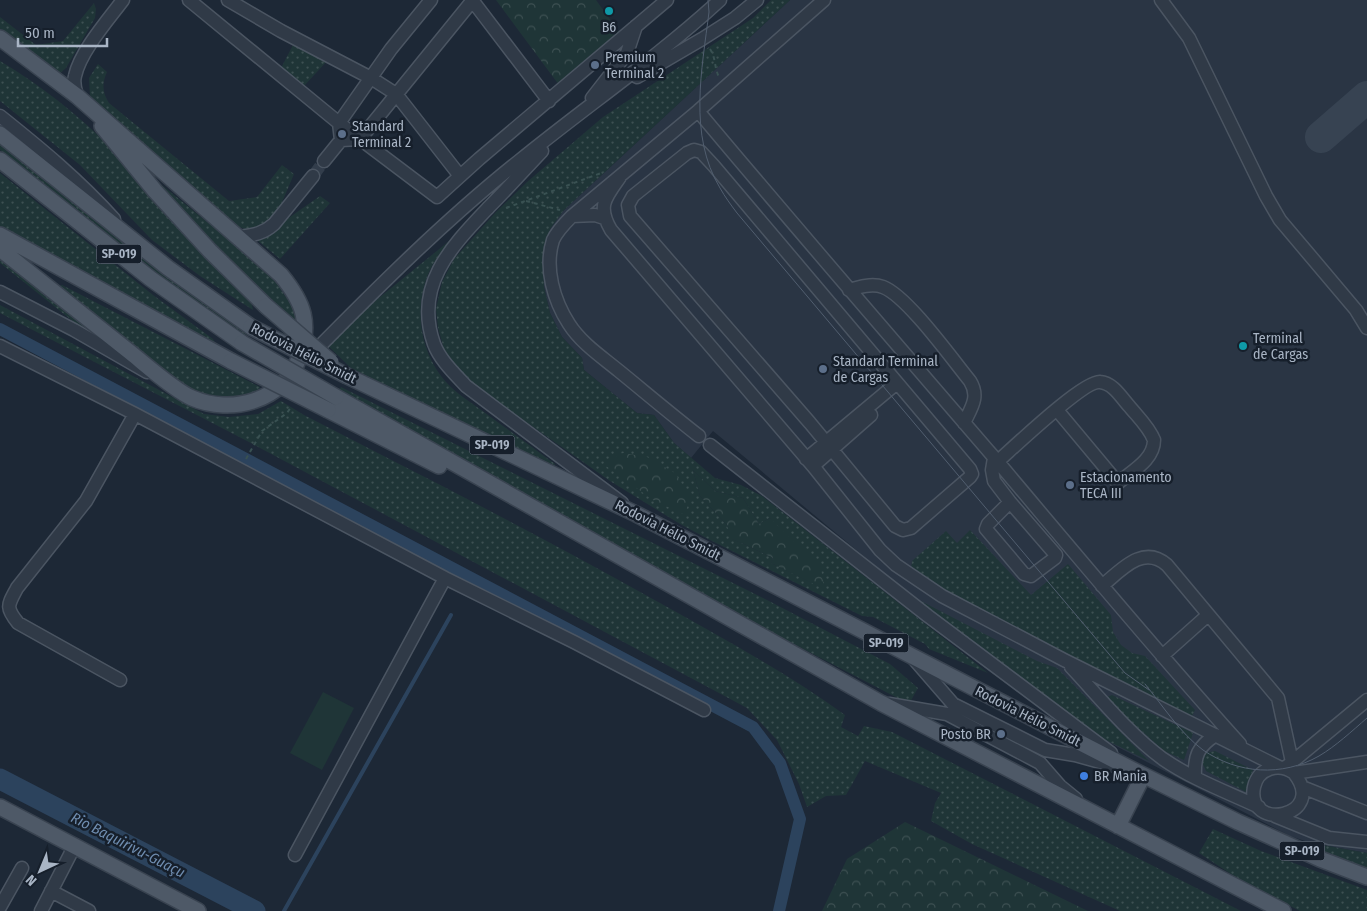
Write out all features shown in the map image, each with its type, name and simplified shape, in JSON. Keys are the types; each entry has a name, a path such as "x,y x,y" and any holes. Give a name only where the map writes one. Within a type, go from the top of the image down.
{"main road":[{"path":"0,38 77,96 281,275 294,291 302,307 306,326 304,345 295,370 271,393 255,402 224,406 190,398 0,249"},
{"path":"77,96 155,191 210,251 266,306 347,376"},
{"name":"Rodovia Hélio Smidt","path":"0,134 208,298 251,327 347,376 636,514 1238,822 1320,859 1367,877"},
{"name":"Rodovia Hélio Smidt","path":"0,160 151,279 332,404 525,503 881,703 1283,911"},
{"path":"0,235 231,361 332,404"},
{"path":"1118,826 1139,773"},
{"path":"0,807 198,911"}],"street":[{"path":"77,96 74,86 77,69 97,35 123,0"},
{"path":"189,0 339,123 437,197 667,0"},
{"path":"228,0 281,31 371,78 396,94 460,176"},
{"path":"324,161 340,140 339,123 391,49 431,0"},
{"path":"340,140 360,138 418,69 472,0 549,101"},
{"path":"295,370 348,316 461,211 518,162 690,27 720,0"},
{"path":"593,104 702,39 735,18 757,0"},
{"path":"824,0 559,230 554,240 550,272 554,290 569,324 602,357 921,611 1139,773"},
{"path":"1161,0 1189,38 1266,196 1280,220 1356,310 1367,328"},
{"path":"636,25 627,53 575,117 455,242 439,268 430,292 429,318 434,344 446,364 466,386 636,514"},
{"path":"698,111 848,290 996,460 1162,656 1245,749"},
{"path":"0,116 64,168 96,199 134,241"},
{"path":"694,150 701,152 900,386 970,469 972,474 911,528 903,530 895,526 829,446 630,216 628,205 633,196 686,153 694,150"},
{"path":"238,237 252,236 266,231 274,224 313,176"},
{"path":"620,177 605,199 604,218 611,230 810,462 880,550 896,565 942,596 1064,660 1245,749 1287,767"},
{"path":"574,215 595,215 604,218"},
{"path":"848,290 872,285 882,286 892,291 906,303 975,390 975,398 964,423"},
{"path":"0,292 74,330 190,398"},
{"path":"1,348 135,414 446,578 704,710"},
{"path":"1010,502 988,524 986,529 1024,574 1033,576 1055,558 1056,555 1010,502 992,476 996,460 1057,410 1092,383 1104,382 1116,391 1151,433 1154,440 1151,454 1118,483 1057,410"},
{"path":"810,462 900,386"},
{"path":"120,680 18,623 9,612 10,602 17,588 86,501 135,414"},
{"path":"1052,550 1066,543"},
{"path":"1102,586 1138,559 1147,556 1155,557 1167,565 1278,698 1287,767 1302,787 1367,813"},
{"path":"295,855 446,578"},
{"path":"1162,656 1208,615"},
{"path":"912,656 953,704 1045,750 1075,755 1139,773"},
{"path":"1064,660 1143,742 1164,759 1195,777 1308,831 1329,838 1367,842"},
{"path":"1287,767 1367,700"},
{"path":"1195,777 1195,766 1201,746 1216,735"},
{"path":"1259,807 1253,792 1258,777 1264,771 1287,767 1367,762"},
{"path":"1272,815 1280,816 1295,809 1300,802 1302,787"},
{"path":"41,911 75,845"},
{"path":"0,908 22,868"},
{"path":"51,891 89,911"}],"path":[{"path":"702,39 713,54 715,68"},
{"path":"479,218 606,172"},
{"path":"526,202 574,215"},
{"path":"243,465 253,447"}],"shaded area":[{"path":"790,0 1367,0 1367,853 1311,843 1290,836 1087,731 896,583 713,431 691,458 674,443 654,415 637,413 584,370 582,358 562,337 550,313 544,287 543,262 550,229 564,210"}],"green space":[{"path":"496,0 596,0 619,32 559,85"},
{"path":"771,0 790,0 564,210 550,229 543,262 544,287 550,313 562,337 582,358 584,370 637,413 654,415 674,443 715,478 741,485 762,496 988,673 929,649 925,644 873,617 862,616 680,524 610,481 479,389 458,369 444,349 438,328 436,309 442,282 454,259 496,212 527,182 603,117 753,18","holes":["693,470 715,491 743,498 759,524 770,518 823,588 771,563 773,558 732,539 727,525 700,496"]},
{"path":"94,3 96,9 95,18 66,68 59,74 0,29 0,17 36,45 63,41"},
{"path":"294,43 328,60 304,86 281,68"},
{"path":"0,61 37,85 104,140 164,203 251,301 253,310 200,276 152,240 80,165 0,101"},
{"path":"98,64 107,72 104,88 109,103 229,201 257,197 282,165 294,174 277,214 269,224 250,230 238,227 90,97 89,78"},
{"path":"0,141 248,332 246,336 179,290 70,206 0,150"},
{"path":"0,173 153,295 213,339 215,343 213,344 0,231"},
{"path":"147,173 244,252 274,279 295,311 296,321 269,302 196,232"},
{"path":"320,196 330,203 280,259 257,240"},
{"path":"454,237 433,264 423,292 421,321 427,350 441,376 451,387 555,464 553,470 351,368 327,345 348,323"},
{"path":"0,258 115,350 104,346 0,263"},
{"path":"62,285 260,387 258,393 222,403 175,382 59,290 59,286"},
{"path":"0,305 204,414 229,417 258,414 281,401 304,415 565,551 750,654 798,683 845,715 841,727 858,736 864,726 892,732 1241,911 1120,911 972,844 931,821 935,803 941,793 865,761 846,795 826,796 807,807 799,784 777,740 747,708 247,441 0,313"},
{"path":"341,387 769,601 890,664 918,688 909,704 734,613 338,392"},
{"path":"623,453 647,457 675,473 690,497 685,515 653,500 606,466 607,461"},
{"path":"693,470 715,491 743,498 759,524 770,518 821,568 824,589 771,563 773,558 731,539 727,525 700,496"},
{"path":"970,530 1031,595 1068,564 1111,615 1113,632 1121,645 1132,653 1145,656 1195,710 1192,716 1187,718 915,574 911,568 912,561 946,531 957,543"},
{"path":"915,598 1037,661 1057,668 1149,761 1087,731"},
{"path":"323,692 354,708 322,770 290,753"},
{"path":"1112,695 1193,733 1184,760 1164,751 1109,702 1107,697"},
{"path":"1215,751 1253,770 1246,792 1206,771 1202,762 1205,753"},
{"path":"905,822 1088,911 822,911 847,859"},
{"path":"1213,829 1261,851 1367,890 1367,911 1300,911 1243,882 1199,853"},
{"path":"1311,843 1367,853 1367,868 1309,846"}],"waterway":[{"path":"0,329 753,727 780,763 800,819 779,911"},
{"path":"284,911 451,615"},
{"name":"Rio Baquirivu-Guaçu","path":"0,779 255,911"}],"taxiway":[{"path":"1321,137 1367,97"}],"tunnel":[{"path":"313,176 324,161"}],"tram line":[{"path":"708,0 709,12 701,79 701,124 710,168 724,195 737,213 1125,673 1149,690"},
{"path":"1145,684 1179,727 1203,750 1217,758 1245,768 1275,770 1305,763 1332,748 1367,718"}],"place":[{"name":"B6","path":"609,11"},
{"name":"Premium Terminal 2","path":"595,65"},
{"name":"Standard Terminal 2","path":"342,134"},
{"name":"Terminal de Cargas","path":"1243,346"},
{"name":"Standard Terminal de Cargas","path":"823,369"},
{"name":"Estacionamento TECA III","path":"1070,485"},
{"name":"Posto BR","path":"1001,734"},
{"name":"BR Mania","path":"1084,776"}]}
